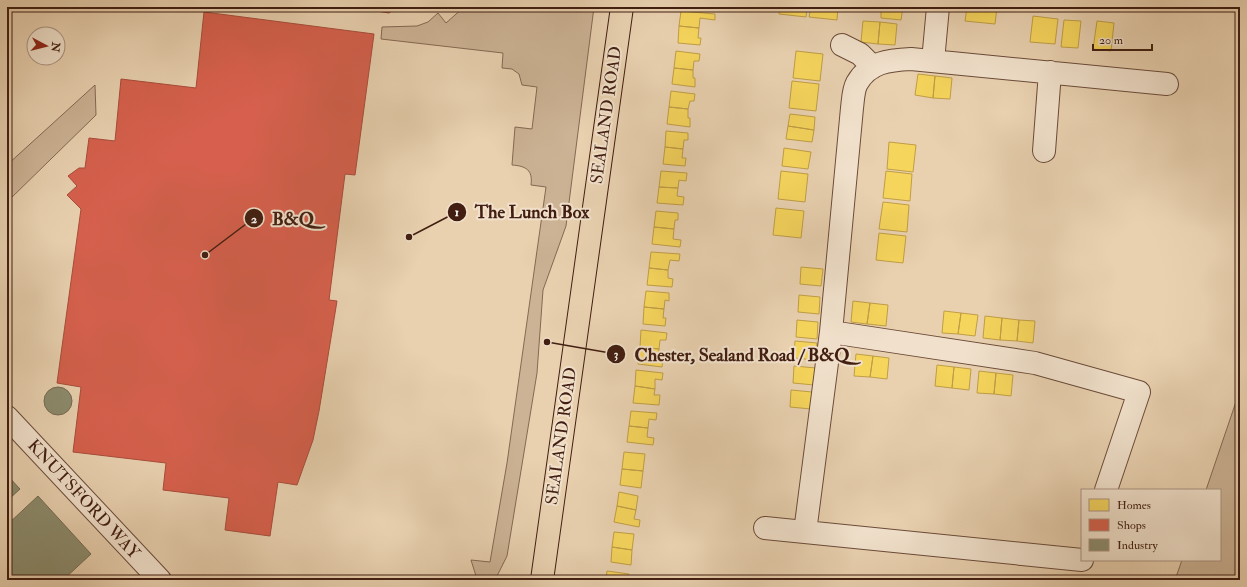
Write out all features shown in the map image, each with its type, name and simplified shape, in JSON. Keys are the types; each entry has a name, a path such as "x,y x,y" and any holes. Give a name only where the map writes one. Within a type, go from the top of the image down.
{"main road":[{"name":"SEALAND ROAD","path":"542,580 622,7"}],"street":[{"path":"933,61 938,7"},
{"path":"842,45 860,54 873,67"},
{"path":"804,532 831,332 852,108 856,84 868,69 889,60 911,59 1167,84"},
{"path":"1044,151 1050,72"},
{"path":"831,332 1035,363 1139,392 1106,489"},
{"name":"KNUTSFORD WAY","path":"7,417 160,580"},
{"path":"765,528 1081,560"}],"shaded area":[{"path":"464,7 594,7 566,226 543,290 537,373 507,556 498,574 493,580 466,580 476,576 471,560 490,562 507,463 546,187 531,185 530,172 521,166 512,165 515,127 532,129 537,87 522,85 519,74 512,69 502,68 503,53 381,39 382,27 417,26 428,22 438,13 446,23"},
{"path":"95,85 96,115 7,202 7,165"},
{"path":"1240,390 1240,580 1175,580 1182,561 1221,561 1221,489 1206,489"}],"building: Homes":[{"path":"780,7 807,7 806,17 779,14"},
{"path":"811,7 838,7 837,20 809,17"},
{"path":"881,7 903,7 901,20 881,18"},
{"path":"967,7 997,7 995,24 965,21"},
{"path":"681,11 715,14 715,20 700,18 699,28 679,26"},
{"path":"1033,16 1058,19 1055,44 1030,42"},
{"path":"1064,20 1081,21 1078,48 1061,47"},
{"path":"863,21 880,22 878,44 861,42"},
{"path":"1097,21 1114,23 1111,51 1093,49"},
{"path":"880,22 897,24 895,45 878,44"},
{"path":"679,26 699,28 698,38 701,38 700,45 678,43"},
{"path":"676,51 700,54 699,61 694,61 693,70 674,68"},
{"path":"796,51 823,54 820,81 793,78"},
{"path":"674,68 693,70 695,87 672,84"},
{"path":"918,74 935,76 933,98 915,95"},
{"path":"935,76 952,78 950,99 933,98"},
{"path":"792,81 819,84 816,111 789,108"},
{"path":"671,91 695,94 694,101 690,101 688,109 669,107"},
{"path":"669,107 688,109 690,127 667,124"},
{"path":"790,114 815,117 814,130 788,126"},
{"path":"788,126 814,130 812,142 786,139"},
{"path":"666,131 688,133 688,140 684,140 683,149 665,147"},
{"path":"889,142 916,145 913,172 887,169"},
{"path":"665,147 683,149 682,158 686,158 685,166 663,164"},
{"path":"784,148 811,152 808,169 782,166"},
{"path":"661,171 687,173 686,181 679,180 678,188 659,187"},
{"path":"781,171 808,174 805,202 778,199"},
{"path":"886,171 912,174 910,201 883,198"},
{"path":"659,187 678,188 677,196 684,197 683,205 657,203"},
{"path":"883,202 909,205 907,232 879,229"},
{"path":"776,208 804,211 801,238 773,235"},
{"path":"656,211 678,213 678,220 675,220 674,229 654,227"},
{"path":"654,227 674,229 673,239 681,240 680,247 652,244"},
{"path":"879,233 906,236 903,263 876,260"},
{"path":"651,252 680,254 679,261 670,260 668,270 649,268"},
{"path":"801,267 823,269 821,286 800,284"},
{"path":"649,268 668,270 668,278 673,279 672,287 647,285"},
{"path":"646,291 669,293 669,301 665,300 664,309 644,307"},
{"path":"799,295 820,297 819,314 798,312"},
{"path":"853,301 870,303 867,324 851,322"},
{"path":"870,303 888,305 886,326 867,324"},
{"path":"644,307 664,309 663,318 666,318 665,326 643,324"},
{"path":"944,311 961,313 958,334 942,333"},
{"path":"961,313 978,315 975,336 958,334"},
{"path":"985,316 1002,318 1000,340 983,338"},
{"path":"1002,318 1019,320 1017,341 1000,340"},
{"path":"797,320 818,322 817,339 796,337"},
{"path":"1019,320 1035,321 1033,343 1017,341"},
{"path":"641,330 667,333 666,340 660,340 659,349 640,347"},
{"path":"795,341 817,343 815,360 794,358"},
{"path":"640,347 659,349 658,358 663,359 662,367 638,364"},
{"path":"856,354 873,356 870,377 854,376"},
{"path":"873,356 889,358 887,379 870,377"},
{"path":"937,365 954,367 952,388 935,386"},
{"path":"794,366 816,368 814,385 793,383"},
{"path":"954,367 971,369 969,390 952,388"},
{"path":"636,370 663,373 662,380 655,379 655,389 635,386"},
{"path":"979,371 996,373 994,394 977,393"},
{"path":"996,373 1013,375 1011,396 994,394"},
{"path":"635,386 655,389 654,395 660,395 659,405 633,403"},
{"path":"791,390 812,392 811,409 790,407"},
{"path":"631,411 657,413 656,420 649,419 648,428 629,426"},
{"path":"629,426 648,428 647,437 654,438 653,445 627,442"},
{"path":"624,452 645,454 643,471 622,469"},
{"path":"622,469 643,471 641,488 620,485"},
{"path":"619,492 638,496 636,510 617,506"},
{"path":"617,506 636,510 634,519 640,520 639,527 614,522"},
{"path":"614,532 634,534 632,550 612,547"},
{"path":"612,547 632,550 631,565 611,562"},
{"path":"607,571 629,574 628,580 606,580"}],"building: Shops":[{"path":"351,7 397,7 389,13"},
{"path":"204,12 374,34 355,175 345,174 329,300 337,301 313,440 297,485 278,482 270,536 225,530 229,498 163,490 166,463 73,452 81,387 57,383 81,209 67,195 77,186 68,176 79,168 85,168 89,138 115,141 121,79 196,88"}],"building: Industry":[{"path":"58,387 68,391 72,401 68,411 58,415 48,411 44,401 48,391"},
{"path":"7,475 20,489 7,501"},
{"path":"38,496 91,554 63,580 7,580 7,525"}],"place":[{"name":"The Lunch Box","path":"409,237"},
{"name":"B&Q","path":"205,255"},
{"name":"Chester, Sealand Road / B&Q","path":"547,342"}]}
